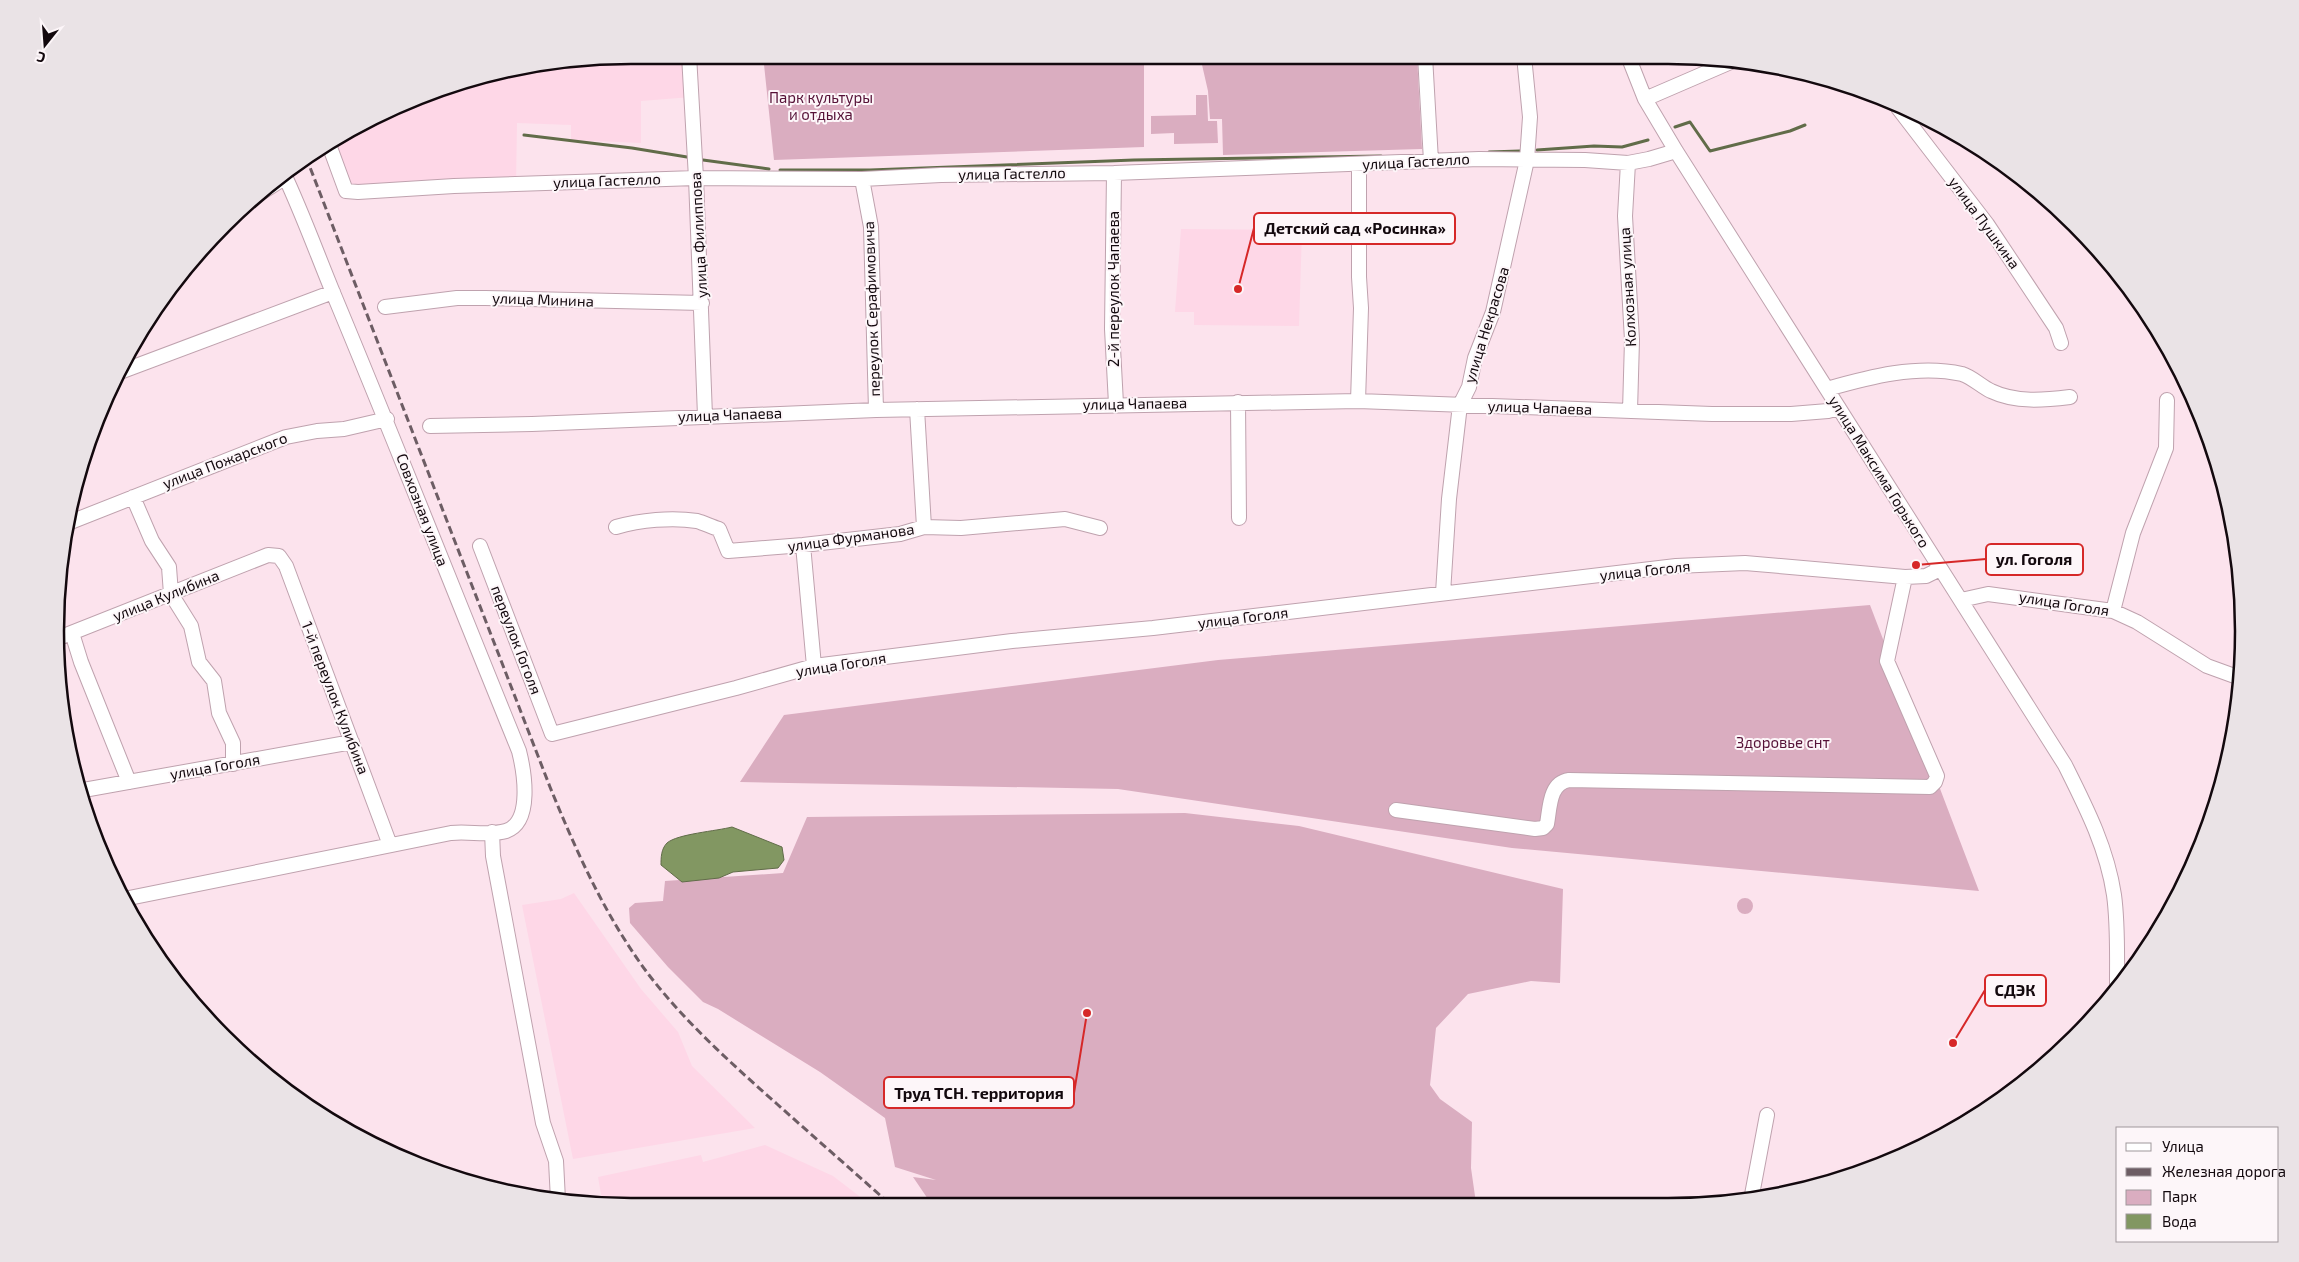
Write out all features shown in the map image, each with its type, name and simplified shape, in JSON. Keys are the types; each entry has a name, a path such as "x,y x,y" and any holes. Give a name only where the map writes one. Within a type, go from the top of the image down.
{"street":[{"name":"улица Филиппова","path":"689,64 702,303 705,416"},
{"path":"1426,64 1431,161"},
{"name":"улица Некрасова","path":"1443,593 1449,499 1460,405 1469,387 1475,358 1493,312 1527,160 1530,118 1525,64"},
{"name":"улица Максима Горького","path":"1631,64 1645,99 1676,151 2064,766 2092,820 2114,893 2117,977"},
{"path":"1645,99 1720,67"},
{"name":"улица Пушкина","path":"1903,115 1987,224 2056,328 2061,343"},
{"name":"улица Гастелло","path":"331,150 346,191 696,178 862,179 941,175 1114,174 1431,161 1585,160 1628,163 1676,151"},
{"name":"Колхозная улица","path":"1628,163 1624,216 1632,340 1630,411"},
{"path":"1358,401 1361,292 1359,277 1359,165"},
{"name":"2-й переулок Чапаева","path":"1114,174 1112,329 1116,404"},
{"name":"переулок Серафимовича","path":"862,179 871,226 876,410"},
{"name":"Совхозная улица","path":"287,180 307,224 333,292 387,419 522,765 524,795 521,815 512,828 506,831 492,832"},
{"path":"128,369 333,292"},
{"name":"улица Минина","path":"385,307 458,298 702,303"},
{"path":"1827,389 1883,376 1916,371 1965,375 1994,393 2016,398 2045,400 2070,397"},
{"path":"2113,611 2133,533 2166,448 2167,400"},
{"name":"улица Чапаева","path":"430,426 532,424 876,410 1238,402 1358,401 1712,414 1790,414 1828,412 1839,408"},
{"path":"1238,402 1239,518"},
{"path":"917,409 924,527"},
{"name":"улица Пожарского","path":"75,520 286,437 317,431 344,429 387,419"},
{"path":"133,496 152,542 169,567 171,594 191,626 199,662 214,681 219,713 233,743 233,764"},
{"name":"улица Фурманова","path":"616,527 629,523 684,520 699,522 719,530 728,551 803,546 900,534 924,527 962,528 1065,519 1100,528"},
{"name":"переулок Гоголя","path":"480,546 552,734"},
{"path":"803,546 814,666"},
{"name":"улица Кулибина","path":"64,636 268,555 275,554"},
{"name":"1-й переулок Кулибина","path":"275,554 279,556 286,566 390,845"},
{"name":"улица Гоголя","path":"552,734 736,688 814,666 1012,641 1153,628 1676,566 1745,563 1905,577 1926,576 1940,569"},
{"path":"1396,810 1535,829 1543,828 1547,824 1554,787 1561,782 1569,780 1930,787 1936,782 1937,776 1887,662 1905,577"},
{"name":"улица Гоголя","path":"1961,600 1988,594 2113,611 2136,622 2207,666 2233,676"},
{"path":"72,633 81,662 129,782"},
{"name":"улица Гоголя","path":"87,789 352,742"},
{"path":"131,898 451,833 467,831 492,832 495,866 542,1114 556,1161 558,1193"},
{"path":"1753,1191 1766,1115"}],"shaded area":[{"path":"689,64 691,97 641,101 641,143 571,140 571,125 517,123 516,184 346,191 331,150 380,122 449,94 484,83 557,69 594,65"},
{"path":"1181,229 1302,230 1299,326 1194,325 1194,312 1175,312"},
{"path":"574,893 641,989 678,1032 692,1066 755,1128 573,1159 522,905 561,899"},
{"path":"765,1145 833,1176 862,1198 601,1197 598,1177 701,1155 703,1162"}],"green space":[{"name":"Парк культуры и отдыха","path":"764,64 1144,64 1144,147 774,160"},
{"path":"1202,64 1417,64 1422,149 1223,155 1222,119 1210,119 1208,91"},
{"path":"1196,95 1207,95 1208,121 1217,121 1218,143 1174,144 1174,133 1151,134 1151,116 1196,115"},
{"name":"Здоровье снт","path":"1870,605 1979,891 1512,848 1118,789 740,782 784,715 1218,660"},
{"path":"1185,813 1299,826 1563,889 1560,983 1531,981 1468,994 1436,1028 1430,1085 1440,1099 1472,1122 1471,1168 1475,1198 927,1198 913,1177 936,1180 895,1167 885,1118 820,1072 718,1009 703,1002 668,967 630,923 629,908 635,903 663,901 665,881 783,873 807,817"},
{"path":"1745,898 1753,906 1745,914 1737,906"}],"water":[{"path":"732,827 782,847 784,860 778,868 733,872 719,878 682,882 661,865 664,848 672,840"}],"waterway":[{"path":"1675,127 1690,122 1710,151 1790,131 1805,125"},
{"path":"524,135 632,148 687,157"},
{"path":"1537,150 1594,146 1622,147 1648,140"},
{"path":"1489,152 1520,151"},
{"path":"780,170 870,170 1134,160 1381,156"},
{"path":"703,160 769,169"}],"railway":[{"path":"309,164 550,787 582,860 606,908 649,975 678,1010 743,1074 883,1198"}],"place":[{"name":"Детский сад «Росинка»","path":"1238,289"},
{"name":"ул. Гоголя","path":"1916,565"},
{"name":"Труд ТСН. территория","path":"1087,1013"},
{"name":"СДЭК","path":"1953,1043"}]}
